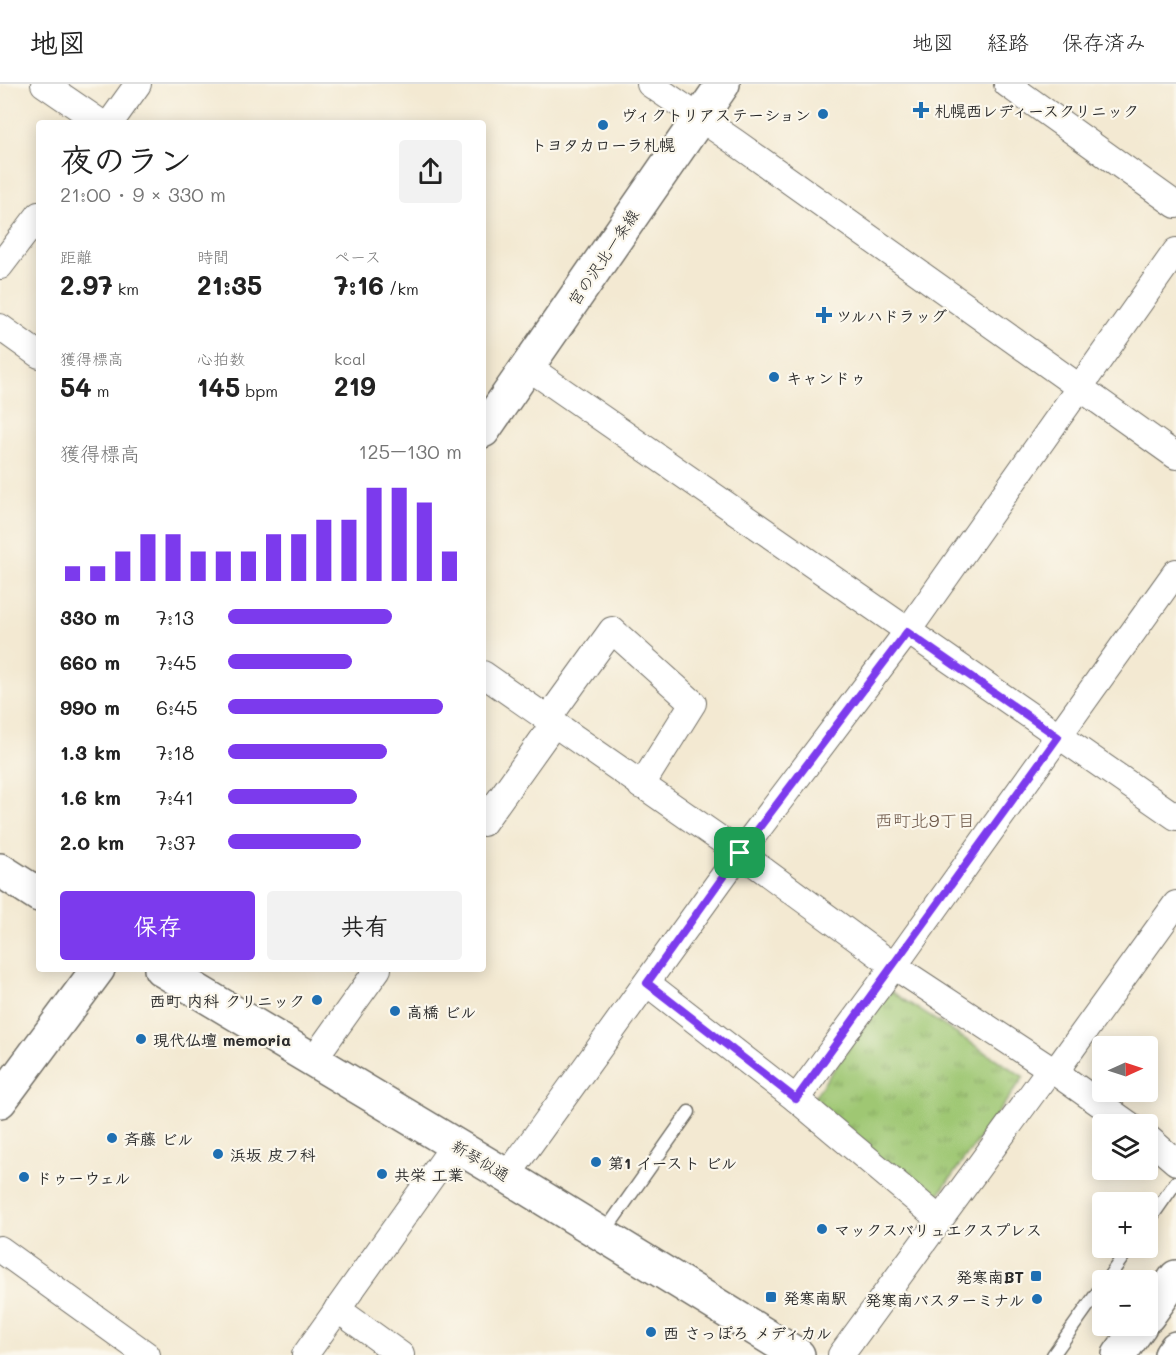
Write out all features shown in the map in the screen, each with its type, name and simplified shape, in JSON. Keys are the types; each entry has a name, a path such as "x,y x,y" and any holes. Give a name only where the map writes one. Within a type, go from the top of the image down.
{"street":[{"path":"44,84 97,120"},
{"path":"112,120 138,84"},
{"path":"650,84 700,117 1176,456"},
{"name":"宮の沢北一条線","path":"488,414 528,367 723,84"},
{"path":"1006,84 1176,205"},
{"path":"0,266 36,219"},
{"path":"507,1176 740,853 907,632 1176,251"},
{"path":"0,327 36,353"},
{"path":"528,367 1176,817"},
{"path":"796,1099 1176,572"},
{"path":"486,818 612,630 693,703 641,786"},
{"path":"486,676 740,853 894,966 1114,1114"},
{"path":"0,870 36,893"},
{"path":"841,1355 939,1219 1176,904"},
{"path":"0,1101 96,972"},
{"name":"新琴似通","path":"166,972 455,1144 798,1355"},
{"path":"313,1060 376,972"},
{"path":"647,983 796,1099 939,1219"},
{"path":"305,1355 455,1144"},
{"path":"1158,1147 1176,1162"},
{"path":"0,1249 147,1355"},
{"path":"1158,1302 1176,1277"},
{"path":"337,1309 400,1355"},
{"path":"1119,1355 1133,1336"},
{"path":"1171,1355 1176,1348"}],"lane":[{"path":"602,1235 689,1112"},
{"path":"1158,1208 1176,1182"},
{"path":"1053,1355 1092,1300"}],"green space":[{"path":"890,991 1024,1077 938,1195 927,1196 809,1104"}],"place":[{"name":"札幌西レディースクリニック","path":"921,110"},
{"name":"ヴィクトリアステーション","path":"823,114"},
{"name":"トヨタカローラ札幌","path":"603,125"},
{"name":"ツルハドラッグ","path":"824,315"},
{"name":"キャンドゥ","path":"774,377"},
{"name":"西町 内科 クリニック","path":"317,1000"},
{"name":"高橋 ビル","path":"395,1011"},
{"name":"現代仏壇 memoria","path":"141,1039"},
{"name":"斉藤 ビル","path":"112,1138"},
{"name":"浜坂 皮フ科","path":"218,1154"},
{"name":"第1 イースト ビル","path":"596,1162"},
{"name":"共栄 工業","path":"382,1174"},
{"name":"ドゥーウェル","path":"24,1177"},
{"name":"マックスバリュエクスプレス","path":"822,1229"},
{"name":"発寒南BT","path":"1036,1276"},
{"name":"発寒南駅","path":"771,1297"},
{"name":"発寒南バスターミナル","path":"1037,1299"},
{"name":"西 さっぽろ メディカル","path":"651,1332"}],"district":[{"name":"西町北9丁目","path":"925,820"}],"route":[{"path":"907,632 1058,737 796,1099 647,983 740,853 907,632"}]}
